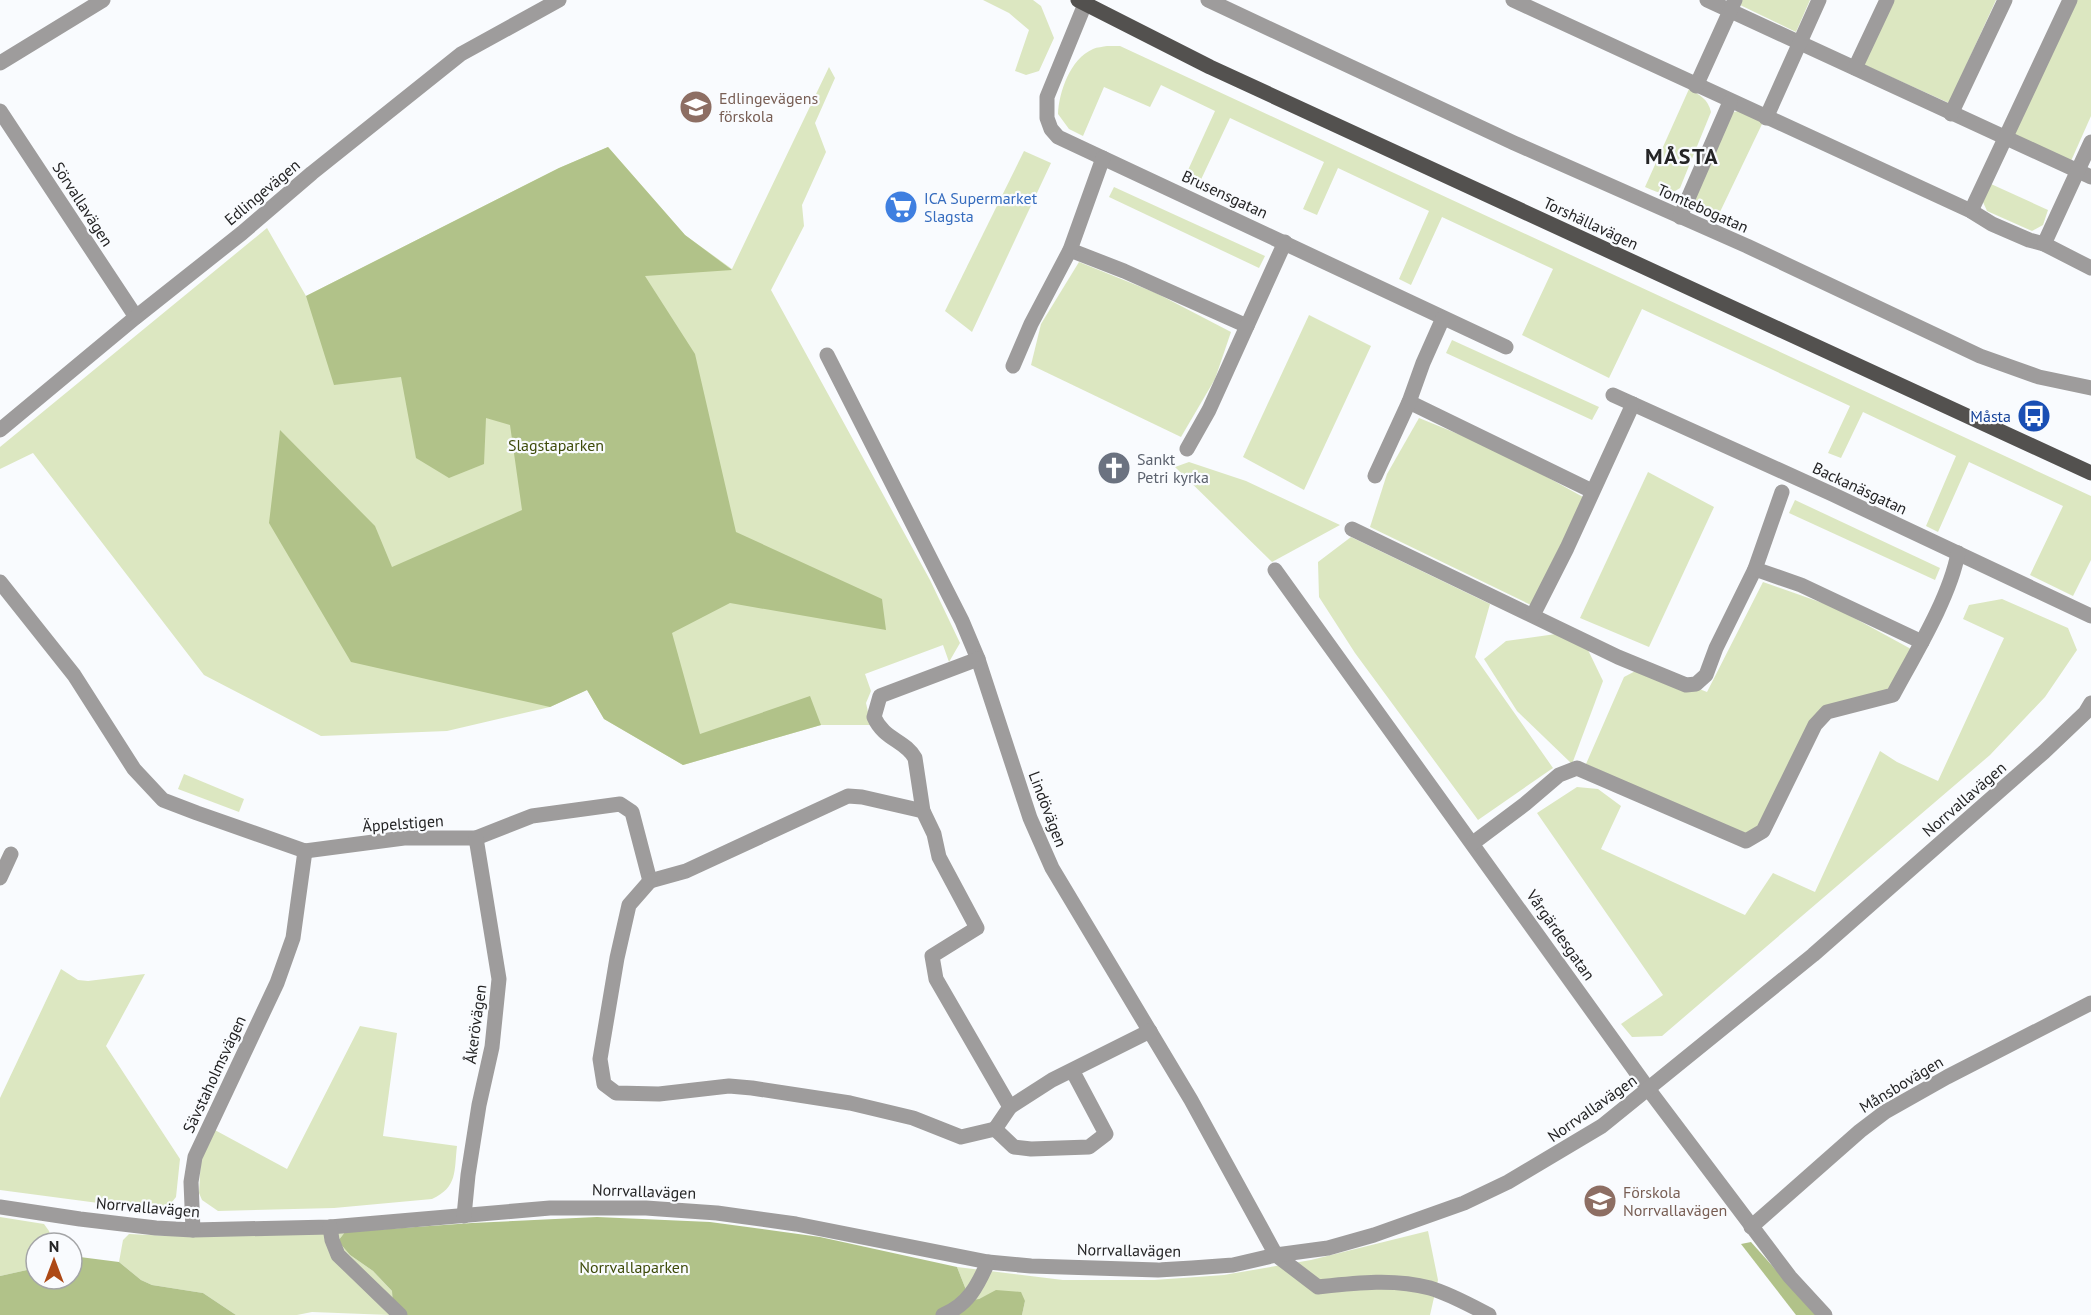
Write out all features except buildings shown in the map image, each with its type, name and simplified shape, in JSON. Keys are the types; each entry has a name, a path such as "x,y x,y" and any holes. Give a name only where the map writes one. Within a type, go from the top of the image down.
{"main road":[{"name":"Torshällavägen","path":"1082,2 1210,67 2091,473"}],"street":[{"path":"0,63 103,0"},
{"name":"Edlingevägen","path":"0,430 462,54 560,0"},
{"name":"Tomtebogatan","path":"1208,0 1524,148 1680,217 1980,356 2039,376 2091,388"},
{"path":"1513,0 1971,212 1992,224 2044,244 2091,268"},
{"path":"1707,0 1733,5 1799,43 2084,174"},
{"path":"1766,118 1819,0"},
{"path":"1856,68 1887,0"},
{"path":"1951,114 2005,0"},
{"path":"1971,212 2070,0"},
{"name":"Brusensgatan","path":"1082,2 1047,97 1047,118 1051,129 1058,137 1506,347"},
{"path":"1696,86 1733,5"},
{"path":"1680,217 1730,102"},
{"name":"Sörvallavägen","path":"0,111 136,317"},
{"path":"2044,244 2084,174 2091,142"},
{"path":"1013,366 1031,324 1070,249 1103,158"},
{"path":"1187,449 1209,410 1286,242"},
{"path":"1070,249 1247,326"},
{"path":"1375,476 1409,402 1443,318"},
{"name":"Lindövägen","path":"827,355 949,594 978,659 1041,844 1072,903 1191,1100 1276,1256"},
{"name":"Backanäsgatan","path":"1613,395 2091,616"},
{"path":"1409,402 1592,491"},
{"path":"1533,615 1567,548 1633,404"},
{"path":"1352,529 1617,657 1686,685 1696,684 1706,675 1716,648 1755,568 1782,492"},
{"path":"1473,843 1526,804 1559,775 1577,768 1746,841 1763,831 1815,726 1827,712 1893,695 1922,642 1954,572 1958,553"},
{"path":"1755,568 1801,585 1922,642"},
{"name":"Vårgärdesgatan","path":"1275,570 1649,1090 1790,1277 1826,1315"},
{"name":"Äppelstigen","path":"0,582 74,675 135,769 163,800 305,850 404,838 476,838 532,816 620,804 632,812 650,881"},
{"path":"978,659 880,696 874,717 879,729 912,752 915,758 923,811 934,834 939,857 977,928 932,956 936,979 1010,1107"},
{"name":"Norrvallavägen","path":"0,1207 80,1220 193,1230 330,1227 464,1216 484,1212 585,1207 717,1213 796,1224 988,1262 1031,1266 1158,1270 1233,1265 1340,1245 1464,1203 1552,1158 1602,1126 1822,947 2044,752 2085,713 2091,703"},
{"path":"923,811 848,796 686,871 650,881 628,904 600,1059 604,1084 616,1093 658,1094 729,1086 850,1103 914,1118 961,1137 995,1129 1010,1107 1052,1080 1150,1031"},
{"name":"Åkerövägen","path":"464,1216 479,1105 492,1047 499,979 494,936 476,838"},
{"name":"Sävstaholmsvägen","path":"193,1230 191,1182 195,1157 277,983 292,938 305,850"},
{"path":"0,878 11,854"},
{"name":"Månsbovägen","path":"1751,1227 1860,1131 1885,1112 1947,1077 2091,1003"},
{"path":"995,1129 1014,1147 1031,1149 1089,1147 1106,1134 1072,1070"},
{"path":"330,1227 338,1255 400,1315"},
{"path":"1276,1256 1318,1287 1379,1282 1407,1284 1430,1288 1489,1315"},
{"path":"943,1315 954,1311 971,1295 988,1262"}],"green space":[{"path":"983,0 1033,0 1041,6 1054,38 1039,71 1026,75 1015,71 1029,30 1009,13"},
{"path":"1740,0 1810,0 1796,32 1738,4"},
{"path":"1888,0 1996,0 1949,103 1860,63"},
{"path":"2072,0 2091,0 2091,116 2071,161 2012,133"},
{"path":"1120,46 2091,496 2091,560 2073,596 2030,575 2063,506 1969,462 1938,532 1926,526 1956,456 1863,412 1841,458 1828,453 1850,406 1642,309 1609,378 1522,335 1553,269 1442,217 1411,285 1399,279 1429,211 1338,168 1317,215 1303,209 1324,162 1230,118 1197,188 1183,181 1215,111 1161,85 1150,107 1104,87 1083,136 1069,129 1058,114 1067,77 1078,60 1085,54 1095,48"},
{"name":"Slagstaparken","path":"829,67 835,78 815,123 826,152 802,205 804,226 771,290 930,580 960,643 949,662 943,645 865,674 871,691 866,703 871,725 821,725 683,765 604,719 587,690 550,707 447,731 321,736 204,675 33,453 0,469 0,447 267,228 306,296 559,168 608,147 685,235 732,269"},
{"path":"1689,89 1706,101 1711,112 1680,188 1667,193 1645,187"},
{"path":"1738,111 1763,122 1719,214 1740,224 1737,229 1698,212 1695,192 1731,113"},
{"path":"608,147 685,235 732,270 645,276 695,354 736,532 882,599 886,630 730,603 672,633 700,734 810,696 821,725 683,765 604,719 587,690 550,707 351,662 269,523 280,430 375,526 392,567 522,510 510,425 486,418 484,464 449,478 416,458 401,377 334,385 306,296 559,168"},
{"path":"1024,151 1051,163 972,332 945,311"},
{"path":"1991,184 2048,210 2043,225 2032,231 1987,211 1983,202"},
{"path":"1114,187 1265,256 1259,268 1109,197"},
{"path":"1079,262 1156,293 1231,332 1215,379 1181,437 1031,365 1041,324"},
{"path":"1309,315 1371,346 1304,490 1243,457"},
{"path":"1452,340 1599,407 1592,420 1446,353"},
{"path":"1419,418 1500,451 1583,497 1533,606 1370,527 1387,474"},
{"path":"1189,462 1246,481 1340,525 1272,562 1175,467"},
{"path":"1648,472 1714,507 1649,647 1580,618"},
{"path":"1795,500 1940,568 1935,580 1789,513"},
{"path":"1351,537 1490,604 1475,657 1553,768 1478,820 1355,653 1319,597 1318,562"},
{"path":"1763,582 1834,607 1911,649 1891,691 1824,707 1761,829 1746,837 1586,764 1624,677 1643,667 1707,692"},
{"path":"2002,599 2068,628 2077,650 2045,697 1990,755 1662,1036 1632,1037 1621,1024 1663,995 1537,813 1577,787 1598,789 1621,806 1601,849 1745,915 1773,873 1815,892 1880,751 1897,762 1938,781 2004,638 1963,619 1969,605"},
{"path":"1556,634 1588,650 1603,681 1572,764 1517,711 1484,659 1506,641"},
{"path":"184,774 244,799 239,812 178,789"},
{"path":"61,969 78,980 88,981 145,974 106,1046 180,1159 176,1197 168,1207 159,1211 0,1190 0,1098"},
{"path":"360,1026 397,1033 383,1136 457,1146 455,1171 451,1184 432,1199 334,1208 218,1211 202,1200 199,1193 201,1156 213,1129 287,1169"},
{"path":"0,1217 44,1224 49,1231 24,1231 24,1271 0,1276"},
{"name":"Norrvallaparken","path":"597,1217 710,1222 820,1237 957,1267 970,1300 979,1299 996,1290 1021,1292 1025,1301 1022,1315 390,1315 393,1307 392,1291 373,1271 350,1255 338,1241 345,1232"},
{"path":"1428,1231 1438,1280 1430,1315 1022,1315 1025,1301 996,1291 979,1299 970,1300 957,1267 1063,1280 1154,1280 1224,1275 1311,1260"},
{"path":"345,1232 338,1241 350,1255 373,1271 392,1291 393,1307 390,1315 312,1312 297,1315 236,1315 203,1293 152,1285 141,1280 119,1262 123,1240 129,1234 170,1236"},
{"path":"1751,1242 1816,1315 1796,1315 1741,1244"},
{"path":"84,1258 119,1262 141,1280 152,1285 203,1293 236,1315 0,1315 0,1276 24,1271 24,1291 84,1291"}],"place":[{"name":"Edlingevägens förskola","path":"696,107"},
{"name":"ICA Supermarket Slagsta","path":"901,207"},
{"name":"Måsta","path":"2034,416"},
{"name":"Sankt Petri kyrka","path":"1114,468"},
{"name":"Förskola Norrvallavägen","path":"1600,1201"}],"district":[{"name":"MÅSTA","path":"1682,156"}]}
